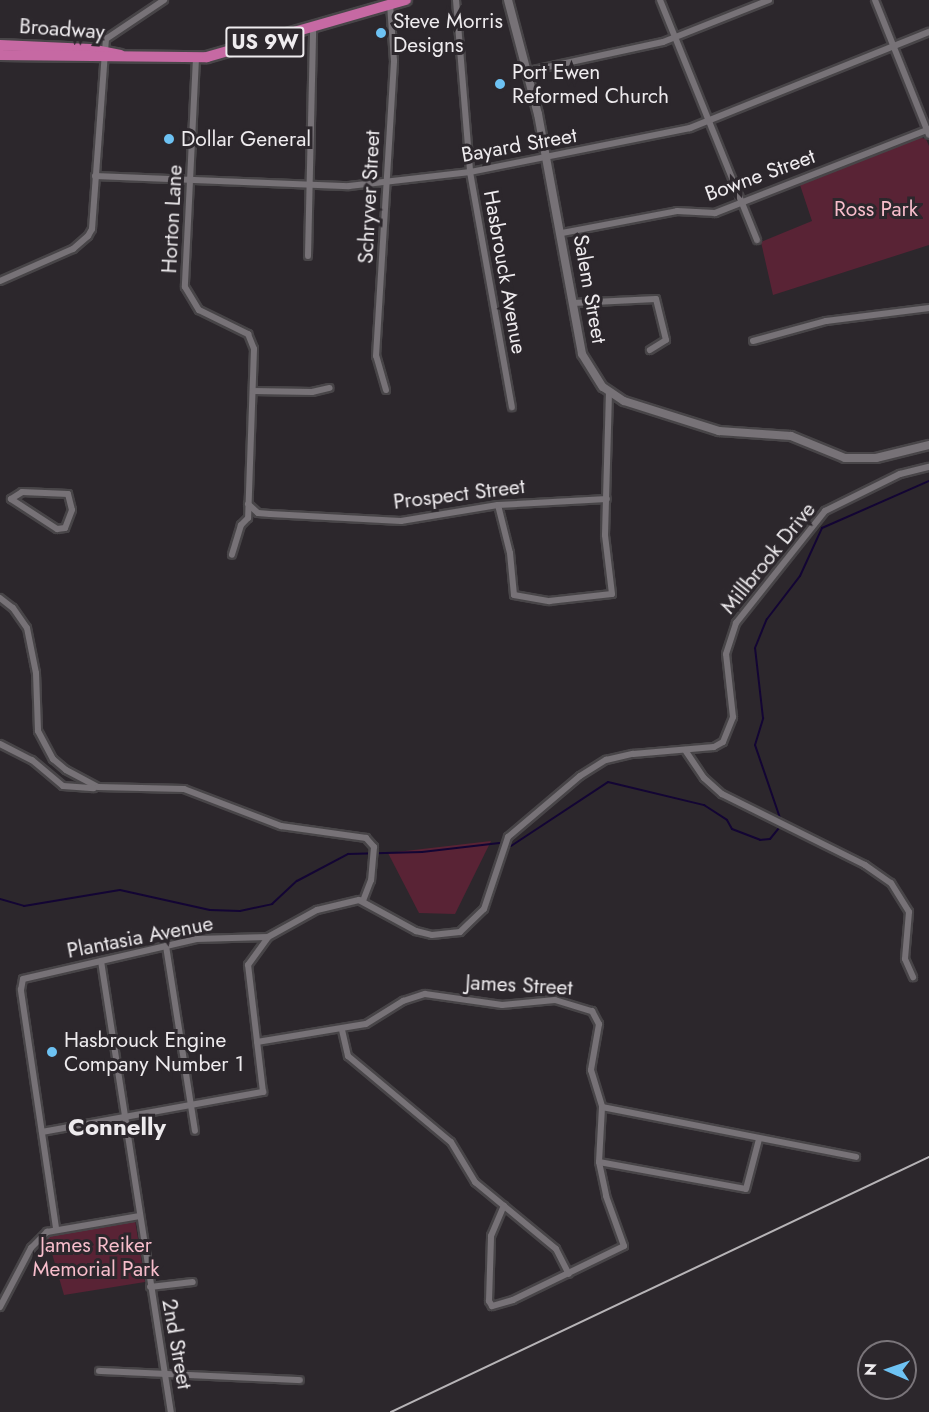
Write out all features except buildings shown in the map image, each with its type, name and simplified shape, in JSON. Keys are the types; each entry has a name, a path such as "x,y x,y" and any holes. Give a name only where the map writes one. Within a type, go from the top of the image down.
{"highway":[{"name":"Broadway","path":"0,45 104,54 196,58 230,53 390,2 406,0"},
{"name":"Broadway","path":"0,55 104,54"}],"street":[{"path":"0,281 81,244 92,229 104,54 110,34 164,0"},
{"name":"Hasbrouck Avenue","path":"456,0 470,172 512,407"},
{"name":"Salem Street","path":"508,0 529,71 586,365 609,393"},
{"path":"660,0 757,240"},
{"path":"529,71 675,38 769,0"},
{"path":"875,0 928,131"},
{"name":"Schryver Street","path":"386,390 376,356 394,61 390,2"},
{"path":"308,256 313,27"},
{"name":"Bayard Street","path":"95,176 310,186 387,182 470,172 661,135 709,121 929,32"},
{"name":"Horton Lane","path":"196,58 187,294 199,310 251,338 253,391 248,518 241,525 232,555"},
{"name":"Bowne Street","path":"562,233 677,211 715,213 928,131"},
{"path":"573,303 656,299 666,340 651,350"},
{"path":"753,341 826,321 929,308"},
{"path":"253,391 312,392 330,388"},
{"path":"498,505 517,597 549,601 612,594 605,535 609,393 719,432 791,436 845,458 876,458 929,445"},
{"name":"Millbrook Drive","path":"363,901 416,931 432,934 460,932 484,909 508,837 580,776 606,760 719,746 727,736 733,703 727,663 730,633 812,522 833,505 900,474 929,467"},
{"path":"0,495 10,497 57,529 64,528 69,520 71,501 63,492 22,492 10,497"},
{"name":"Prospect Street","path":"248,503 258,513 362,520 423,520 498,505 607,499"},
{"path":"0,598 21,617 32,644 37,725 45,747 66,770 98,788"},
{"path":"0,744 32,760 63,786 184,789 281,826 366,838 374,848 372,867 363,901"},
{"path":"685,750 704,778 727,797 865,865 891,883 909,912 905,959 914,977"},
{"name":"Plantasia Avenue","path":"42,1132 21,990 23,978 196,939 268,937 317,910 341,903 363,901"},
{"path":"56,1228 42,1132 263,1092 248,965 268,937"},
{"path":"166,946 195,1131"},
{"name":"2nd Street","path":"101,961 150,1287 167,1372 171,1412"},
{"name":"James Street","path":"257,1042 342,1030 366,1024 403,1001 425,993 502,1005 555,1000 573,1002 592,1011 599,1024 591,1071 602,1107 599,1162 606,1196 621,1233 621,1249 569,1274"},
{"path":"342,1030 348,1056 451,1142 475,1182 556,1249 569,1274 493,1306 489,1301 491,1236 504,1206"},
{"path":"602,1107 856,1157"},
{"path":"599,1162 746,1189 759,1139"},
{"path":"0,1307 37,1239 56,1228 140,1216"},
{"path":"150,1287 193,1282"},
{"path":"99,1371 167,1372 300,1380"}],"green space":[{"name":"Ross Park","path":"918,137 926,139 929,146 929,245 773,295 761,242 812,221 800,185"},
{"path":"491,841 455,914 419,913 388,853"},
{"name":"James Reiker Memorial Park","path":"135,1220 145,1282 64,1295 47,1236 59,1230"}],"waterway":[{"path":"780,818 755,745 763,718 755,648 767,619 800,576 822,528 929,481"},
{"path":"511,846 608,782 704,805 727,820 732,829 760,840 770,839 779,828"},
{"path":"0,899 24,906 120,890 210,910 240,911 272,904 297,881 348,854 422,852 499,843"}],"railway":[{"path":"391,1412 929,1157"}],"place":[{"name":"Steve Morris Designs","path":"381,33"},
{"name":"Port Ewen Reformed Church","path":"500,84"},
{"name":"Dollar General","path":"169,139"},
{"name":"Hasbrouck Engine Company Number 1","path":"52,1052"}],"district":[{"name":"Connelly","path":"117,1127"}]}
